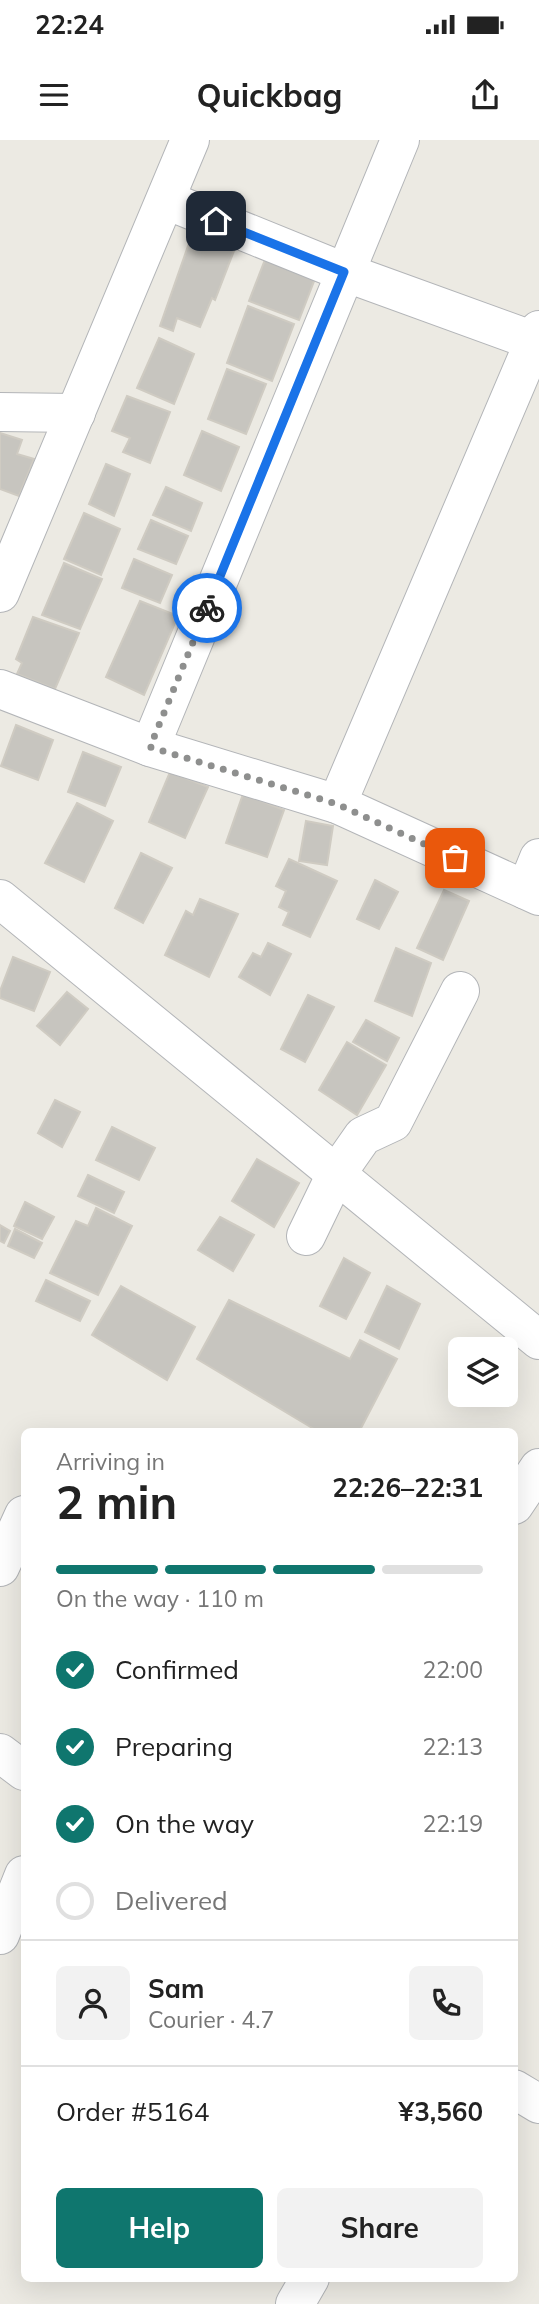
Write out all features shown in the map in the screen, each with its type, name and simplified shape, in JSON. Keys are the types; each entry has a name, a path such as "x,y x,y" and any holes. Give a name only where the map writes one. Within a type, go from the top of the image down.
{"street":[{"path":"0,593 190,140"},
{"path":"150,747 400,140"},
{"path":"166,200 344,272 537,336 337,804"},
{"path":"0,412 76,414"},
{"path":"0,690 150,747 337,804 535,881"},
{"path":"0,899 335,1176 539,1340"},
{"path":"306,1236 335,1176 363,1136 393,1122 460,992"},
{"path":"518,1499 539,1468"},
{"path":"0,1567 21,1522"},
{"path":"0,1753 21,1769"},
{"path":"0,1935 21,1882"},
{"path":"518,2091 539,2104"},
{"path":"295,2304 308,2282"}],"building":[{"path":"195,226 237,243 215,300 212,298 200,327 177,318 173,331 160,326"},
{"path":"266,257 316,276 299,320 249,301"},
{"path":"248,306 294,324 272,381 227,363"},
{"path":"159,338 194,354 174,404 137,388"},
{"path":"227,369 266,384 246,434 208,419"},
{"path":"127,396 170,412 150,463 123,452 130,438 112,431"},
{"path":"202,431 239,447 221,491 184,475"},
{"path":"0,433 22,440 17,454 34,459 19,496 0,489"},
{"path":"106,464 130,474 114,516 89,504"},
{"path":"166,487 202,503 191,531 153,515"},
{"path":"84,513 120,529 101,575 64,559"},
{"path":"151,520 188,536 176,564 138,549"},
{"path":"134,559 172,575 160,603 122,588"},
{"path":"64,563 102,579 80,629 42,615"},
{"path":"140,601 178,616 144,695 106,677"},
{"path":"33,617 79,633 55,689 17,674 22,663 16,659"},
{"path":"16,725 53,740 38,780 1,766"},
{"path":"83,752 121,767 105,806 68,792"},
{"path":"170,772 208,787 185,838 149,822"},
{"path":"243,794 284,810 267,857 226,843"},
{"path":"77,803 113,821 84,882 45,863"},
{"path":"306,821 333,826 327,865 299,861"},
{"path":"141,853 172,868 143,923 115,908"},
{"path":"289,859 337,881 310,937 283,925 289,912 279,907 286,891 276,886"},
{"path":"375,880 398,892 379,929 357,919"},
{"path":"444,890 469,901 443,960 417,948"},
{"path":"200,899 238,914 209,977 165,955 186,911 193,915"},
{"path":"268,943 291,954 270,995 239,977 253,953 261,957"},
{"path":"396,948 431,963 412,1016 375,1001"},
{"path":"13,957 50,972 34,1011 0,998 0,991"},
{"path":"67,992 88,1009 60,1045 37,1026"},
{"path":"308,995 334,1007 305,1062 281,1049"},
{"path":"366,1020 399,1038 387,1061 353,1042"},
{"path":"347,1042 386,1065 357,1115 319,1090"},
{"path":"55,1100 80,1112 62,1147 38,1133"},
{"path":"112,1127 155,1148 139,1180 96,1160"},
{"path":"257,1159 299,1183 274,1227 232,1201"},
{"path":"88,1175 124,1192 114,1213 78,1196"},
{"path":"25,1202 54,1217 42,1239 14,1226"},
{"path":"96,1208 132,1226 98,1295 50,1273 76,1221 88,1226"},
{"path":"220,1217 254,1235 233,1271 198,1250"},
{"path":"0,1225 10,1231 4,1243 0,1241"},
{"path":"15,1229 42,1243 34,1258 8,1246"},
{"path":"344,1258 370,1273 346,1319 320,1306"},
{"path":"46,1280 90,1301 80,1321 36,1301"},
{"path":"121,1286 195,1327 167,1380 92,1335"},
{"path":"387,1286 420,1304 399,1349 365,1332"},
{"path":"229,1300 350,1359 360,1340 397,1359 361,1428 312,1428 197,1359"}],"way so far":[{"path":"207,608 150,747 337,804 455,858"}],"route":[{"path":"207,608 344,272 216,221"}]}
